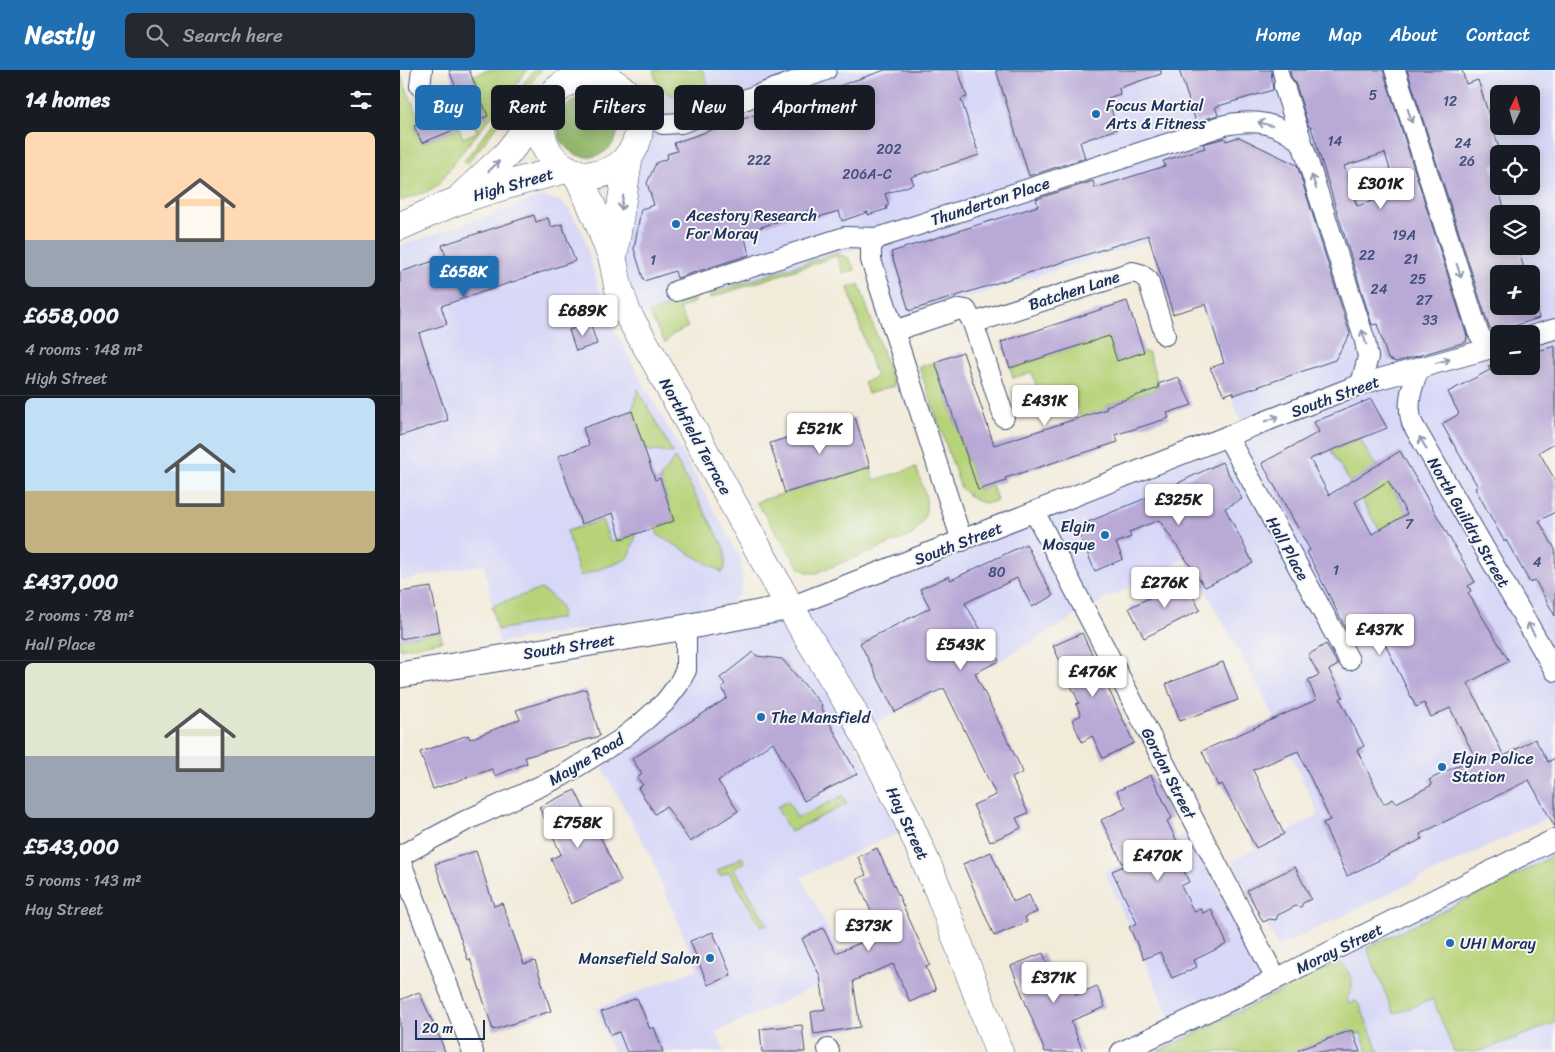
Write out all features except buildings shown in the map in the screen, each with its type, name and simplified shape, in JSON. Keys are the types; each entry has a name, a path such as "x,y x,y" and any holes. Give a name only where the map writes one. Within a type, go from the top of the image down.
{"main road":[{"path":"628,70 630,85"},
{"path":"561,85 572,75 596,77 609,80 617,85"},
{"name":"High Street","path":"459,200 507,154 525,130"},
{"path":"542,130 543,140 548,152 557,162 572,171 600,173 621,163 629,155 635,144 638,130"},
{"name":"Northfield Terrace","path":"613,260 629,155"},
{"name":"High Street","path":"400,226 459,200 529,178 572,171"},
{"name":"Northfield Terrace","path":"572,171 597,218 613,260 618,286 627,313 790,607"},
{"name":"Hay Street","path":"790,607 852,710 905,814 940,892 999,1052"}],"street":[{"path":"664,124 681,122 826,70"},
{"path":"1395,70 1478,332 1484,341 1490,344"},
{"path":"1282,78 1365,341 1368,358 1361,384"},
{"name":"Thunderton Place","path":"676,291 845,237 878,238 1225,125 1258,122 1283,130 1302,142"},
{"path":"878,238 872,246 871,256 962,541"},
{"name":"Batchen Lane","path":"973,322 1132,272 1140,274 1148,280 1165,335"},
{"path":"894,330 960,309 966,310 973,322 1004,417"},
{"path":"1540,333 1555,329"},
{"name":"South Street","path":"400,675 686,627 790,607 1035,513 1361,384 1490,349"},
{"name":"North Guildry Street","path":"1420,367 1411,390 1409,407 1412,423 1555,671"},
{"name":"Hall Place","path":"1227,436 1349,660"},
{"name":"Gordon Street","path":"1035,513 1276,979"},
{"name":"Mayne Road","path":"400,856 463,822 562,776 620,740 644,721 665,702 678,685 686,670 686,627"},
{"name":"Moray Street","path":"1120,1052 1276,979 1555,839"},
{"path":"400,860 472,1052"}],"shaded area":[{"path":"703,70 1555,70 1555,446 1540,454 1555,480 1555,814 1278,947 1232,861 1319,815 1266,701 1210,599 1185,559 1100,602 999,661 851,735 901,833 801,877 850,971 716,1032 725,1052 613,1052 596,1008 697,969 652,859 604,771 606,754 675,698 693,632 1243,431 1179,232 898,319 874,243 709,294 693,297 638,316 622,269 632,171 650,130 664,130 664,99 666,94 674,95 674,130 744,130 744,85 708,85"},
{"path":"541,197 559,200 568,208 583,233 607,317 741,559 743,580 740,594 729,605 499,643 484,564 400,581 400,246"},
{"name":"UHI Moray","path":"1190,831 1263,981 1545,845 1555,854 1555,1052 1135,1052 1177,1032 1104,872"}],"green space":[{"path":"487,70 527,70 516,85 491,85 491,117 481,129 481,119 488,116 481,98 481,85 476,85 472,76"},
{"path":"534,70 541,70 529,85 522,85"},
{"path":"653,70 703,70 708,85 674,85 674,95 668,94 664,91 664,85 660,85"},
{"path":"400,74 415,109 414,126 422,143 454,130 460,130 463,138 477,132 476,130 480,130 438,185 428,191 400,201"},
{"path":"575,100 575,130 618,130 613,144 605,152 594,156 582,156 571,152 563,144 558,130 565,130 565,108"},
{"path":"491,126 491,130 494,130 467,164 464,161"},
{"path":"836,253 849,258 855,270 843,273 837,256 710,298 709,294"},
{"path":"859,284 894,386 868,394 864,382 876,377 848,288"},
{"path":"693,297 696,301 679,309 688,327 672,335 665,343 649,313"},
{"path":"1109,336 1117,361 1144,352 1149,353 1159,388 1106,406 1107,409 1081,418 1072,392 1041,402 1032,372 1013,378 1010,368"},
{"path":"935,362 978,490 992,485 997,501 986,503 977,501 961,488 919,367"},
{"path":"638,389 673,453 645,450 632,411"},
{"path":"1360,439 1375,465 1378,464 1407,514 1380,530 1331,451"},
{"path":"675,458 725,549 725,569 722,572 658,535 655,527 674,521 660,478"},
{"path":"870,467 875,480 916,467 926,502 924,518 919,526 912,535 816,573 808,573 800,568 756,502"},
{"path":"602,520 610,542 636,534 630,555 623,561 580,576 567,531"},
{"path":"541,589 553,597 559,604 561,618 497,630 492,606"},
{"path":"440,632 442,641 400,649 400,639"},
{"path":"843,796 847,804 790,832 777,807 788,801 797,818"},
{"path":"1555,854 1555,1023 1478,1052 1454,1052 1433,999 1394,1014 1367,948 1525,871"},
{"path":"742,857 745,862 734,868 767,924 761,927 729,872 720,876 717,871"},
{"path":"1339,962 1349,973 1351,979 1352,986 1347,998 1349,1004 1356,1001 1360,1006 1379,1052 1368,1052 1361,1033 1354,1035 1351,1030 1293,1052 1158,1052"}],"place":[{"name":"Focus Martial Arts & Fitness","path":"1096,114"},
{"name":"Acestory Research For Moray","path":"676,224"},
{"name":"Elgin Mosque","path":"1105,535"},
{"name":"The Mansfield","path":"761,717"},
{"name":"Elgin Police Station","path":"1442,767"},
{"name":"UHI Moray","path":"1450,943"},
{"name":"Mansefield Salon","path":"710,958"}]}
